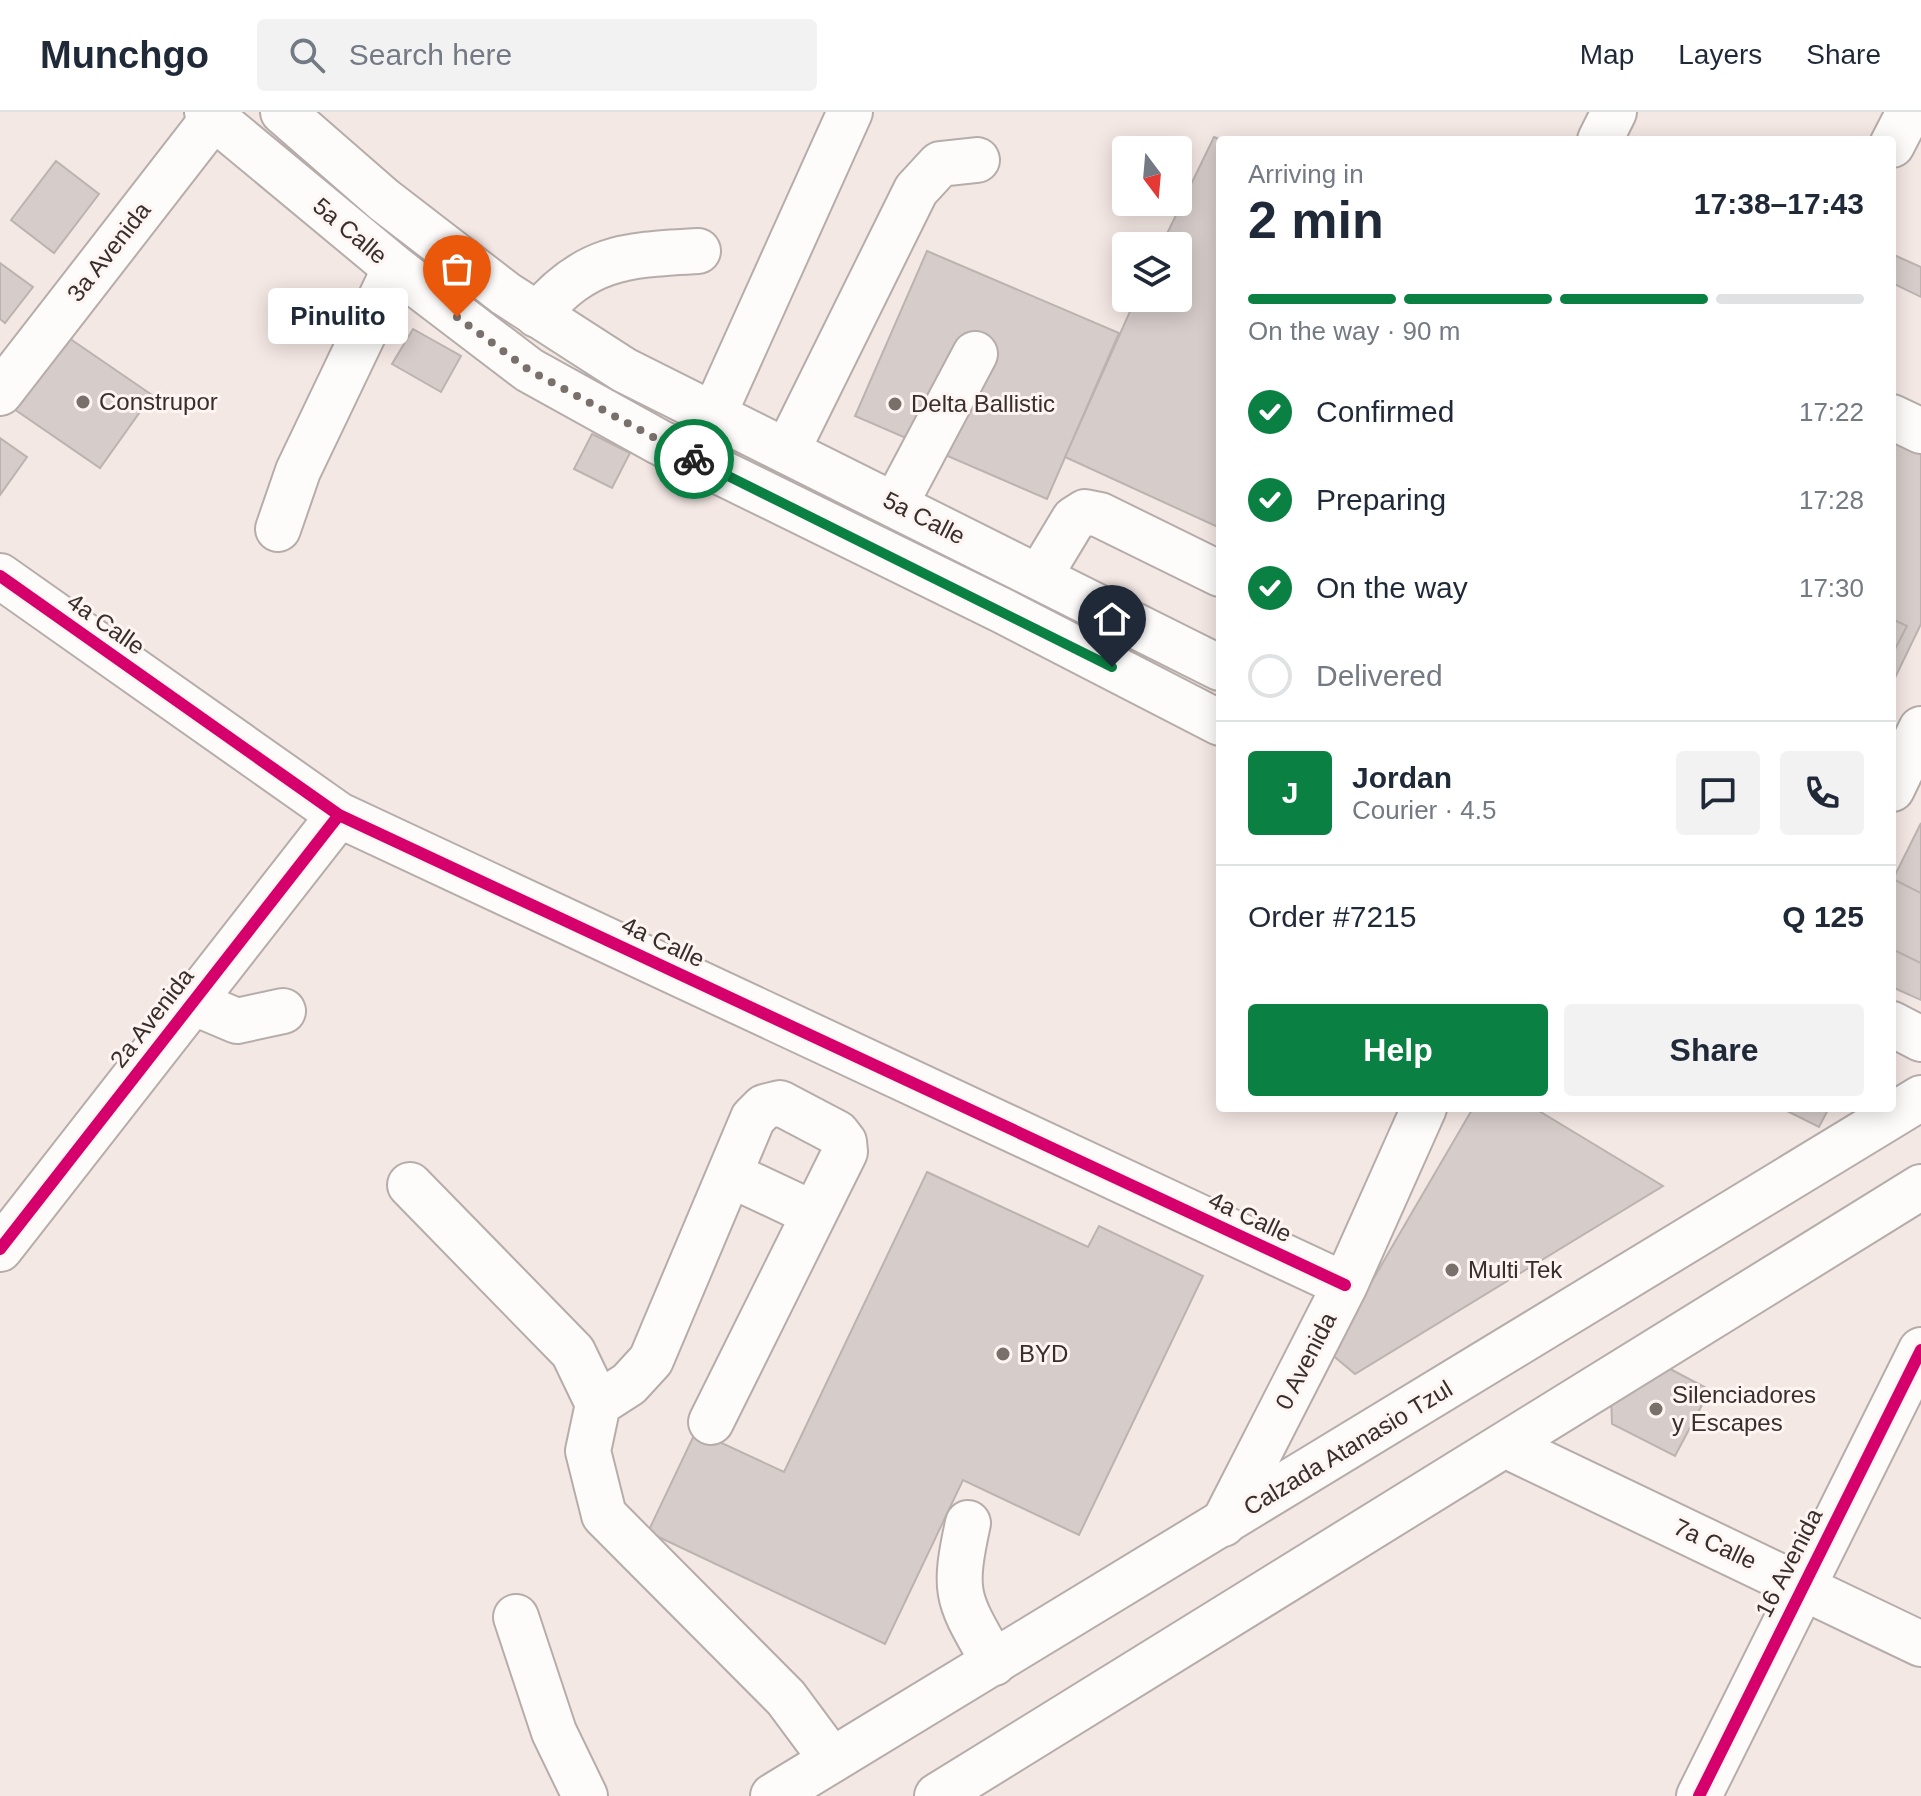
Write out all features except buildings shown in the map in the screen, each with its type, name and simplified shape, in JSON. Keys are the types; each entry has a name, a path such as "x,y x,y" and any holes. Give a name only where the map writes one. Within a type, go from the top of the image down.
{"main road":[{"name":"5a Calle","path":"283,112 384,200 521,305 624,370 896,503 1216,666"},
{"path":"714,414 850,112"},
{"path":"1602,136 1614,112"},
{"path":"1896,137 1909,112"},
{"name":"5a Calle","path":"213,114 395,268 529,370 659,442 1003,611 1216,721"},
{"name":"3a Avenida","path":"0,393 213,114"},
{"path":"787,451 916,190 940,164 977,160"},
{"path":"477,333 521,305 556,292 595,266 629,255 698,251"},
{"path":"278,529 298,471 395,268"},
{"path":"896,503 975,354"},
{"path":"1896,419 1921,431"},
{"path":"1039,577 1074,519 1085,512 1100,515 1216,572"},
{"name":"4a Calle","path":"0,576 339,815 1345,1285"},
{"path":"1896,781 1921,729"},
{"name":"2a Avenida","path":"5,1232 339,815"},
{"path":"192,1002 237,1021 256,1020 283,1011"},
{"path":"1896,1026 1921,1039"},
{"path":"598,1404 629,1384 651,1360 753,1118 764,1107 780,1103 837,1133 844,1142 845,1152 711,1422"},
{"name":"Calzada Atanasio Tzul","path":"773,1796 1915,1107"},
{"name":"0 Avenida","path":"1223,1524 1345,1285 1422,1112"},
{"path":"731,1175 814,1214"},
{"path":"410,1185 573,1352 598,1404 588,1451 604,1515 786,1698 832,1760"},
{"path":"948,1794 1921,1187"},
{"name":"16 Avenida","path":"1699,1796 1921,1350"},
{"name":"7a Calle","path":"1507,1446 1921,1644"},
{"path":"968,1523 957,1573 962,1607 994,1663"},
{"path":"516,1617 554,1732 585,1796"}],"cycle path":[{"path":"0,576 339,815 1345,1285"},
{"path":"0,1249 339,815"},
{"path":"1699,1796 1921,1350"}],"way so far":[{"path":"457,317 529,370 694,459"}],"place":[{"name":"Pinulito","path":"457,317"},
{"name":"Construpor","path":"83,402"},
{"name":"Delta Ballistic","path":"895,404"},
{"name":"Multi Tek","path":"1452,1270"},
{"name":"BYD","path":"1003,1354"},
{"name":"Silenciadores y Escapes","path":"1656,1409"}],"route":[{"path":"694,459 1112,667"}]}
